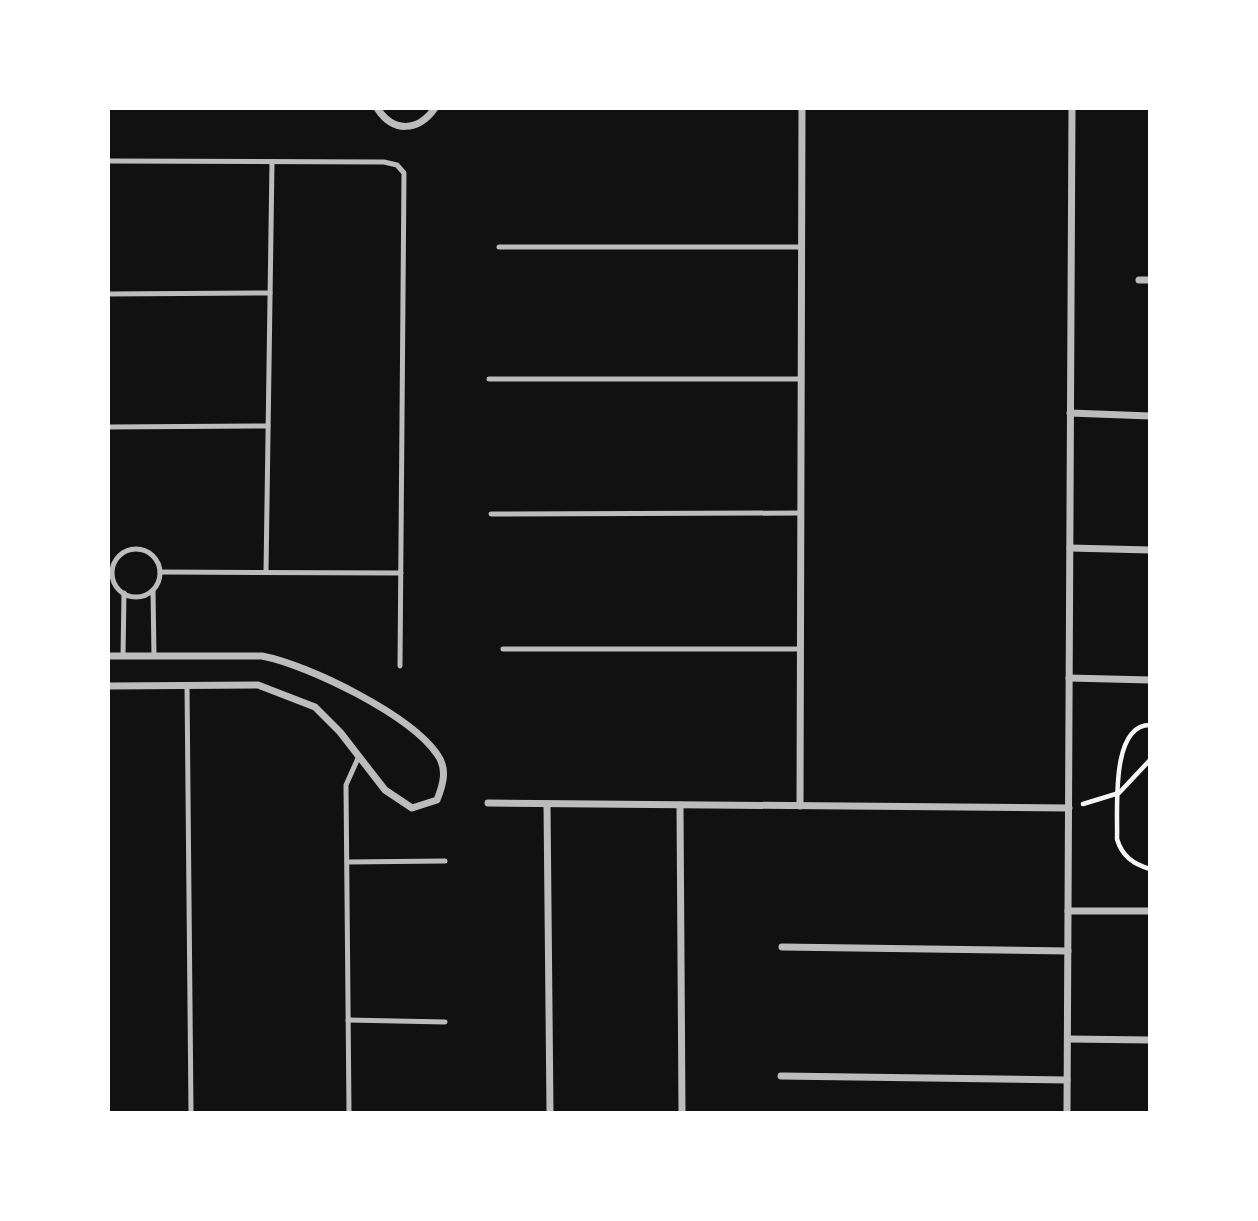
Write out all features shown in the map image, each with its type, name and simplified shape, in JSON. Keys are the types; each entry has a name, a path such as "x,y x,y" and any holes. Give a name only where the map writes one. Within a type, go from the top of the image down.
{"street":[{"path":"377,108 384,120 406,127 427,120 435,108"},
{"path":"800,806 802,108"},
{"path":"1067,1112 1072,108"},
{"path":"1139,281 1150,280"},
{"path":"1070,413 1150,416"},
{"path":"1070,548 1150,550"},
{"path":"108,656 262,656 282,660 387,710 439,756 444,779 437,800 412,808 385,790 315,707 258,685 108,686"},
{"path":"1069,677 1150,680"},
{"path":"488,803 1069,808"},
{"path":"547,804 550,1112"},
{"path":"680,805 682,1112"},
{"path":"1068,911 1150,911"},
{"path":"782,947 1068,951"},
{"path":"1068,1039 1150,1040"},
{"path":"781,1076 1067,1080"}],"lane":[{"path":"108,161 384,162 397,165 404,173 400,666"},
{"path":"266,572 272,162"},
{"path":"499,247 802,247"},
{"path":"108,294 270,293"},
{"path":"489,379 801,379"},
{"path":"108,427 268,426"},
{"path":"491,514 801,513"},
{"path":"153,590 144,595 124,593 118,588 110,574 116,559 135,549 149,553 159,564 160,572 153,590 155,656"},
{"path":"160,572 401,573"},
{"path":"123,656 124,593"},
{"path":"503,649 800,649"},
{"path":"187,685 191,1112"},
{"path":"349,1112 346,785 359,756"},
{"path":"347,862 445,861"},
{"path":"348,1020 445,1022"}],"path":[{"path":"1150,725 1142,725 1127,737 1121,752 1117,839 1121,851 1132,861 1150,869"},
{"path":"1069,808 1119,793 1150,760"}]}
